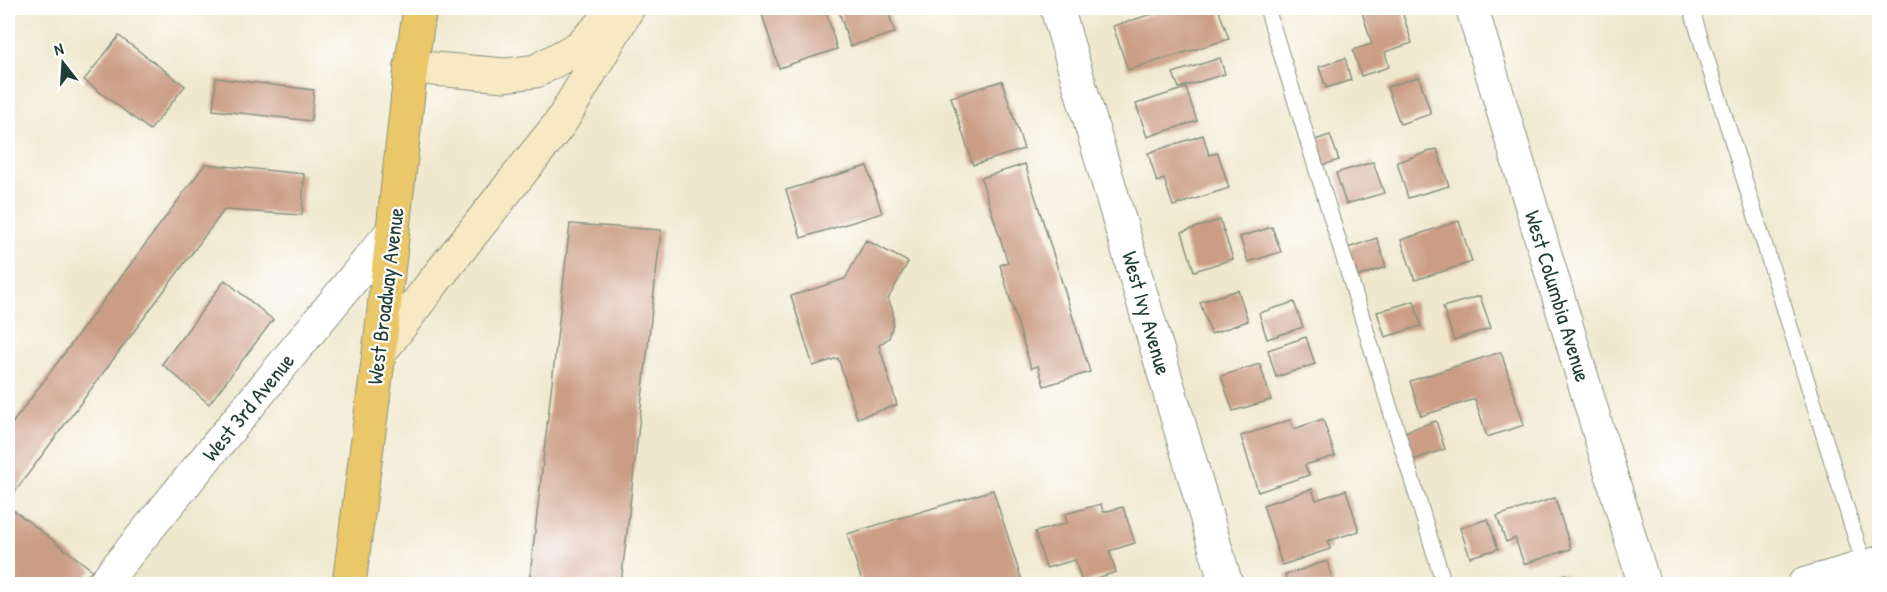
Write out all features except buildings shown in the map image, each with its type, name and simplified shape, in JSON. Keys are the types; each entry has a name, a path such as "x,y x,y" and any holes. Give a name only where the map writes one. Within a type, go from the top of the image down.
{"main road":[{"name":"West Broadway Avenue","path":"349,585 420,8"},
{"path":"411,67 505,75 536,71 578,48 620,8"},
{"path":"379,354 561,122 628,8"}],"street":[{"name":"West Ivy Avenue","path":"1057,8 1226,585"},
{"name":"West Columbia Avenue","path":"1472,8 1644,585"},
{"name":"West 3rd Avenue","path":"103,585 393,230"},
{"path":"1804,585 1872,571"}],"lane":[{"path":"1267,8 1444,585"},
{"path":"1690,8 1872,571"}]}
